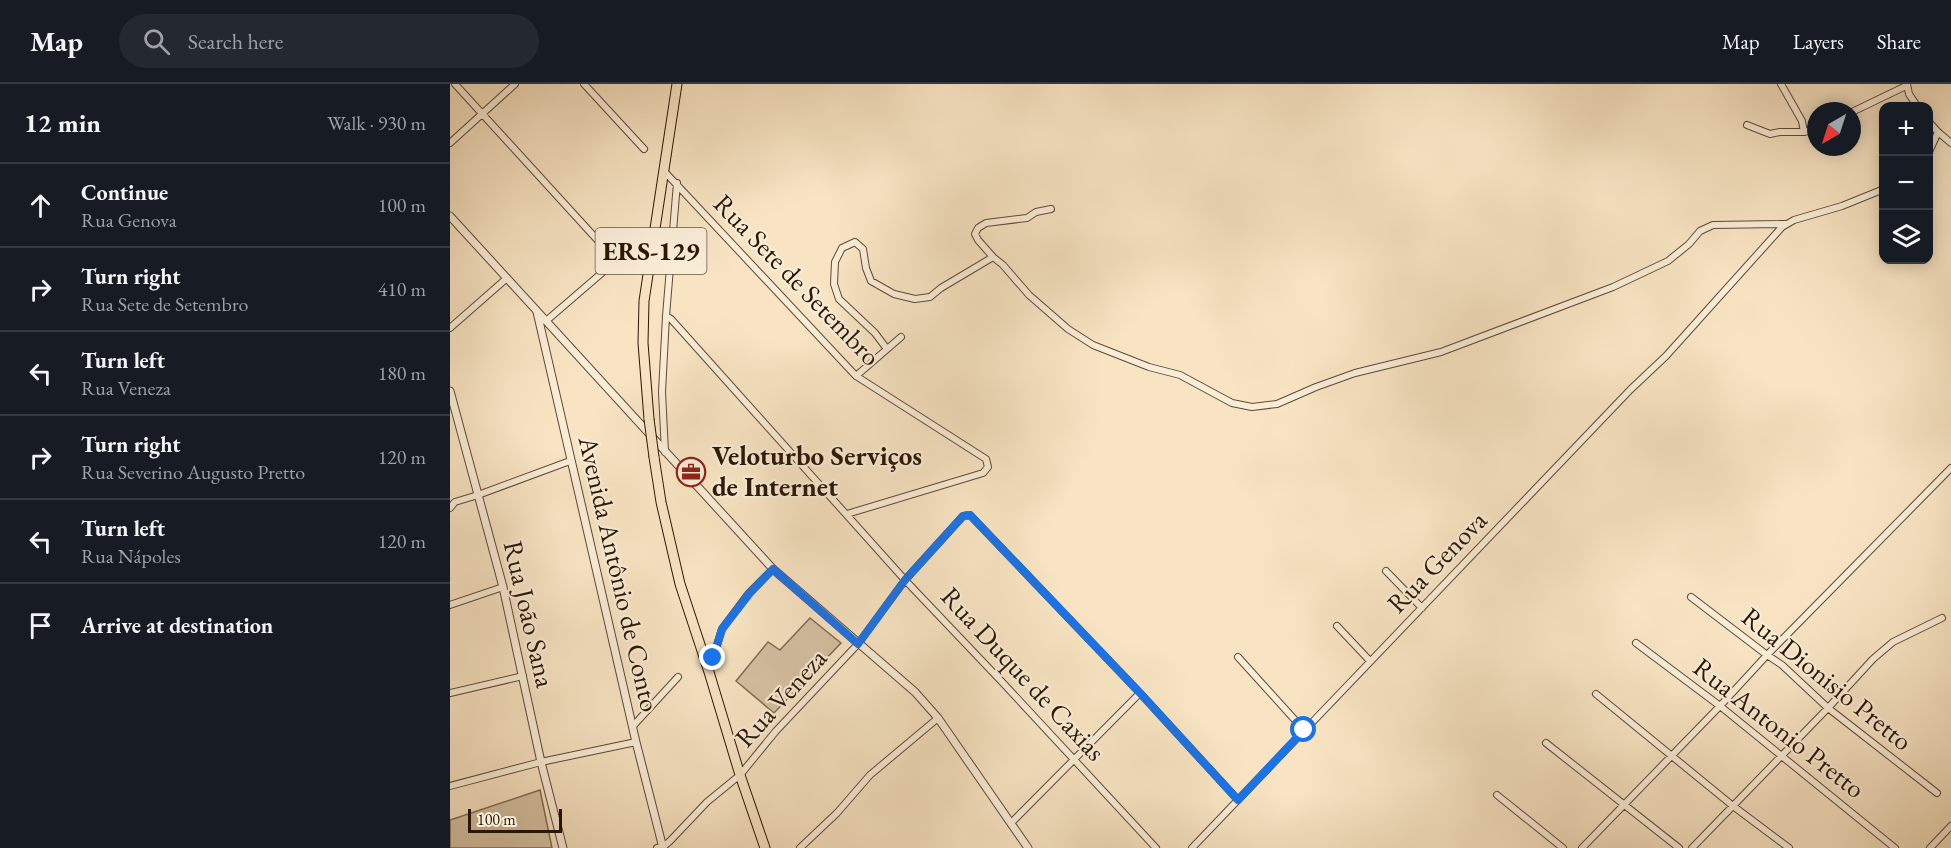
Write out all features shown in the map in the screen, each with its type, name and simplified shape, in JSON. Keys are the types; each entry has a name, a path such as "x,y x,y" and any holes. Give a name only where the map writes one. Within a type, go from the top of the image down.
{"main road":[{"name":"ERS-129","path":"677,84 644,301 649,419 661,502 678,575 740,776 765,848"}],"street":[{"path":"455,84 602,245 607,262 603,272 546,321"},
{"path":"450,143 515,84"},
{"path":"584,84 644,149"},
{"path":"1781,84 1802,121 1804,132"},
{"path":"1861,108 1906,85 1915,102"},
{"path":"1747,125 1770,134 1807,131"},
{"path":"1933,126 1951,142"},
{"path":"1933,144 1938,132"},
{"name":"Rua Sete de Setembro","path":"663,170 856,376 986,459 988,467 983,473 848,514"},
{"path":"665,452 662,392 677,183"},
{"path":"1050,209 1036,212 1027,218 986,223 978,228 975,234 1029,295 1068,329 1093,345 1149,367 1180,375 1232,403 1252,407 1277,404 1355,373 1441,352 1613,287 1668,261 1700,231 1713,225 1786,224 1879,191"},
{"path":"450,216 773,569 915,692 938,718 1028,848"},
{"name":"Rua Genova","path":"1192,848 1713,306 1786,224"},
{"path":"887,349 875,333 839,299 834,284 835,262 842,248 855,242 863,249 871,281 894,294 915,299 930,297 940,288 993,257"},
{"path":"450,328 507,278"},
{"name":"Avenida Antônio de Conto","path":"536,309 661,848"},
{"name":"Rua Duque de Caxias","path":"666,316 848,514 905,580 1156,848"},
{"path":"856,376 901,337"},
{"name":"Rua João Sana","path":"450,391 503,587 541,762 563,848"},
{"path":"450,508 455,502 570,461"},
{"path":"1582,848 1951,468"},
{"name":"Rua Veneza","path":"661,848 707,802 740,776 776,731 858,644 905,580 963,516 970,515 1140,693"},
{"path":"709,672 722,629 750,593 773,569"},
{"path":"1386,571 1422,608"},
{"path":"450,605 503,587"},
{"name":"Rua Dionisio Pretto","path":"1691,597 1782,665 1828,708 1937,793"},
{"path":"1692,848 1873,659 1893,642 1942,618"},
{"path":"1337,626 1370,661"},
{"name":"Rua Antonio Pretto","path":"1636,643 1720,706 1895,848"},
{"path":"1238,657 1304,730"},
{"path":"450,693 523,676"},
{"path":"633,726 678,677"},
{"path":"1011,823 1140,693 1238,800"},
{"path":"1596,694 1732,806 1789,848"},
{"path":"800,848 837,813 870,775 938,718"},
{"path":"450,786 541,762 636,742"},
{"path":"1546,743 1679,848"},
{"path":"1497,795 1563,848"},
{"path":"1930,848 1951,826"}],"shaded area":[{"path":"810,618 841,643 774,713 736,681 768,642 780,650"},
{"path":"540,790 552,848 450,848 450,820"}],"place":[{"name":"Veloturbo Serviços de Internet","path":"691,472"}],"route":[{"path":"713,658 722,629 750,593 773,569 858,644 905,580 963,516 970,515 1140,693 1238,800 1304,730"}]}
